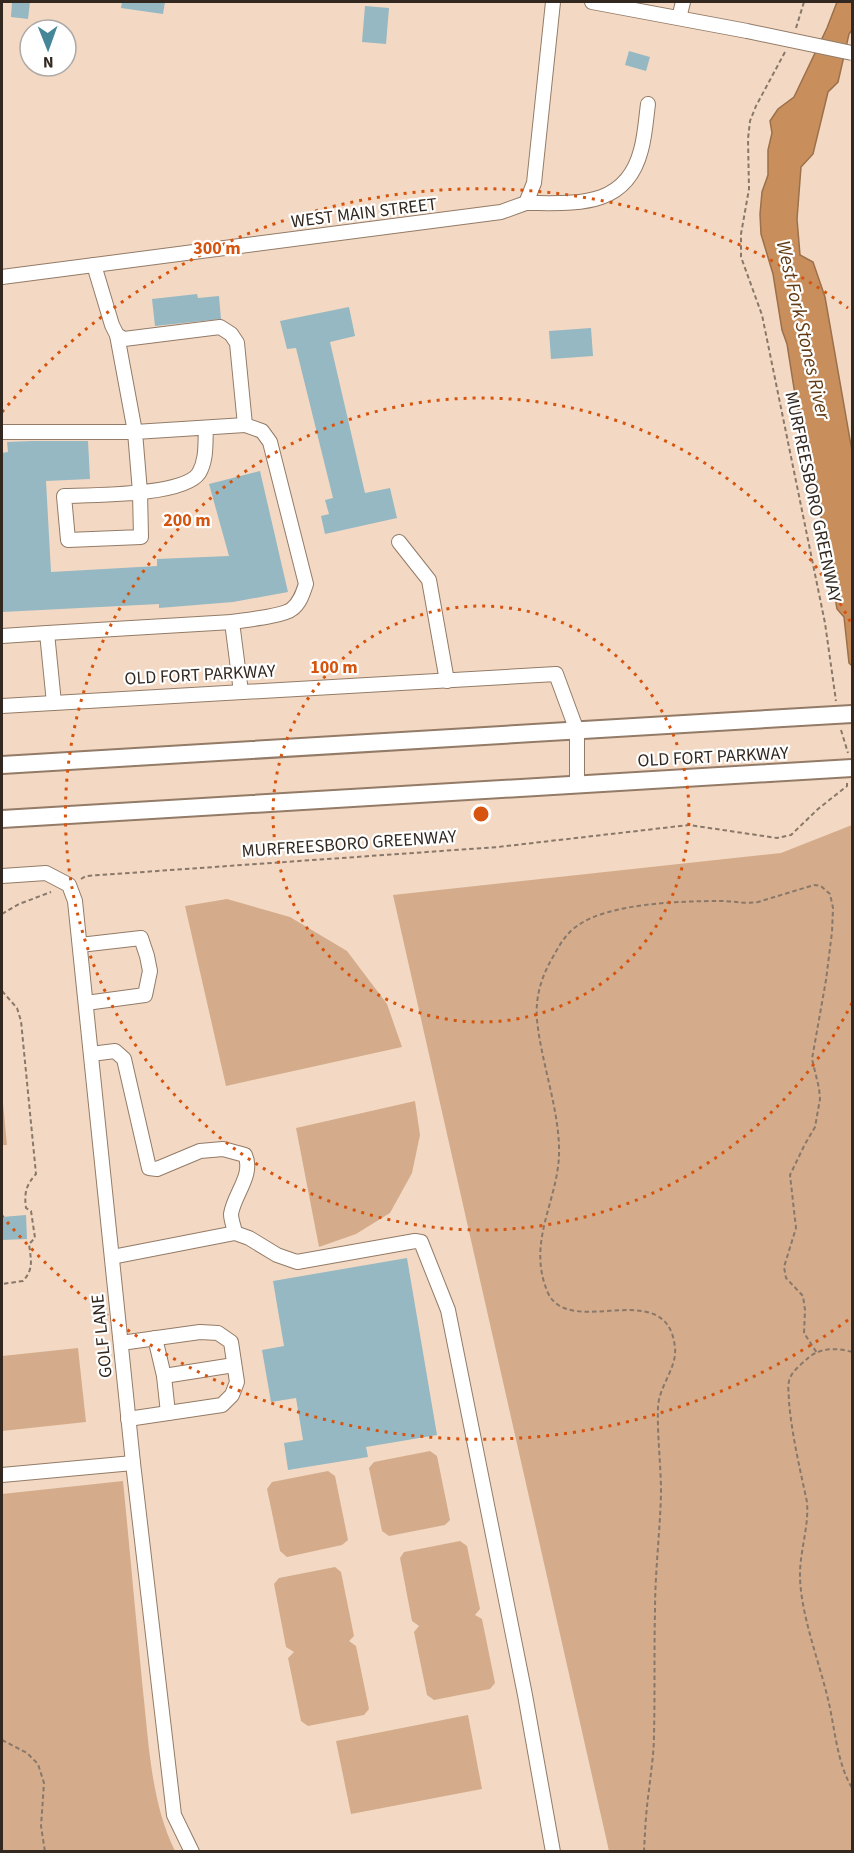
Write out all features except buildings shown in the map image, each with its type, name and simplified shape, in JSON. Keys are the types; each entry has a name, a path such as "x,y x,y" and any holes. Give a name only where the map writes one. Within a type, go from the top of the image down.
{"main road":[{"name":"OLD FORT PARKWAY","path":"2,765 751,720 846,718"},
{"name":"OLD FORT PARKWAY","path":"2,819 850,767"}],"street":[{"path":"526,203 534,183 553,2"},
{"path":"592,2 632,5 679,18 852,53"},
{"path":"679,18 683,2"},
{"name":"WEST MAIN STREET","path":"2,277 501,212 526,203 580,203 611,194 627,182 642,150 648,104"},
{"path":"94,265 117,336 135,432 140,492 141,537 68,540 64,496 140,492 181,485 198,475 205,459 206,428"},
{"path":"117,336 124,339 220,327 231,333 237,343 245,425"},
{"path":"2,432 135,432 245,425 262,431 270,442 306,584 292,610 232,622 2,636"},
{"path":"399,542 429,580 447,681"},
{"path":"232,622 241,692"},
{"path":"47,633 54,703"},
{"name":"OLD FORT PARKWAY","path":"2,706 556,674 577,731 577,785"},
{"path":"2,876 46,873 69,885"},
{"name":"GOLF LANE","path":"69,885 75,901 80,945 128,1419 174,1815 192,1851"},
{"path":"80,945 141,938 150,971 145,995 86,1003"},
{"path":"91,1054 115,1051 124,1059 149,1168 157,1169 200,1151 223,1149 245,1155 247,1173 231,1217 236,1233"},
{"path":"112,1257 236,1233 277,1255 297,1262 415,1241 421,1242 448,1310 525,1695 553,1851"},
{"path":"121,1343 200,1332 218,1332 231,1342 237,1382 232,1395 222,1406 128,1419"},
{"path":"154,1338 164,1376 168,1413"},
{"path":"164,1376 234,1365"},
{"path":"2,1475 133,1463"}],"path":[{"path":"796,29 804,2"},
{"name":"MURFREESBORO GREENWAY","path":"788,46 750,121 749,189 741,234 741,257 762,315 825,623 836,704"},
{"path":"846,718 850,767"},
{"name":"MURFREESBORO GREENWAY","path":"2,914 86,876 498,847 689,825 777,838 791,835 847,786 850,767"},
{"path":"644,1851 654,1738 655,1611 661,1473 658,1407 663,1385 675,1355 675,1346 668,1326 652,1312 573,1310 556,1304 547,1287 540,1249 543,1227 558,1168 559,1148 538,1027 537,1001 544,974 558,946 567,934 583,922 609,912 665,903 758,902 814,885 821,886 830,894 833,908 832,932 812,1059 820,1099 815,1127 790,1175 796,1228 784,1267 786,1278 803,1296 806,1310 804,1333 817,1353"},
{"path":"2,991 16,1008 21,1021 36,1174 26,1185 24,1196 26,1208 31,1212 35,1238 30,1244 30,1274 23,1281 2,1284"},
{"path":"852,1352 838,1348 812,1355 796,1368 789,1379 791,1428 808,1514 801,1554 801,1593 827,1694 842,1765 852,1788"},
{"path":"2,1740 27,1753 38,1764 44,1783 41,1826 45,1851"}],"shaded area":[{"path":"852,825 852,1851 609,1851 393,895 781,853"},
{"path":"227,899 290,917 347,951 387,1004 402,1047 226,1086 185,906"},
{"path":"2,1093 7,1145 2,1145"},
{"path":"415,1101 420,1135 412,1173 390,1213 356,1234 319,1247 296,1128"},
{"path":"78,1348 86,1422 2,1431 2,1356"},
{"path":"430,1451 437,1456 450,1520 445,1525 389,1536 382,1531 369,1468 374,1462"},
{"path":"328,1471 335,1476 348,1540 342,1545 287,1557 280,1551 267,1489 272,1482"},
{"path":"123,1481 149,1752 161,1813 175,1851 2,1851 2,1494"},
{"path":"460,1541 467,1546 480,1609 475,1615 482,1619 495,1683 490,1689 434,1700 427,1695 414,1632 419,1626 412,1621 400,1558 404,1552"},
{"path":"335,1567 341,1572 354,1636 349,1641 356,1646 369,1709 364,1715 308,1726 301,1721 288,1658 294,1652 286,1647 274,1584 279,1578"},
{"path":"468,1715 482,1789 351,1814 336,1741"}],"water":[{"name":"West Fork Stones River","path":"837,2 852,2 852,30 849,34 838,82 828,92 813,154 801,167 797,219 800,255 813,262 825,297 852,451 852,666 849,663 844,617 837,609 773,274 761,234 760,214 762,192 768,175 768,150 772,133 770,121 778,109 794,97"}]}
